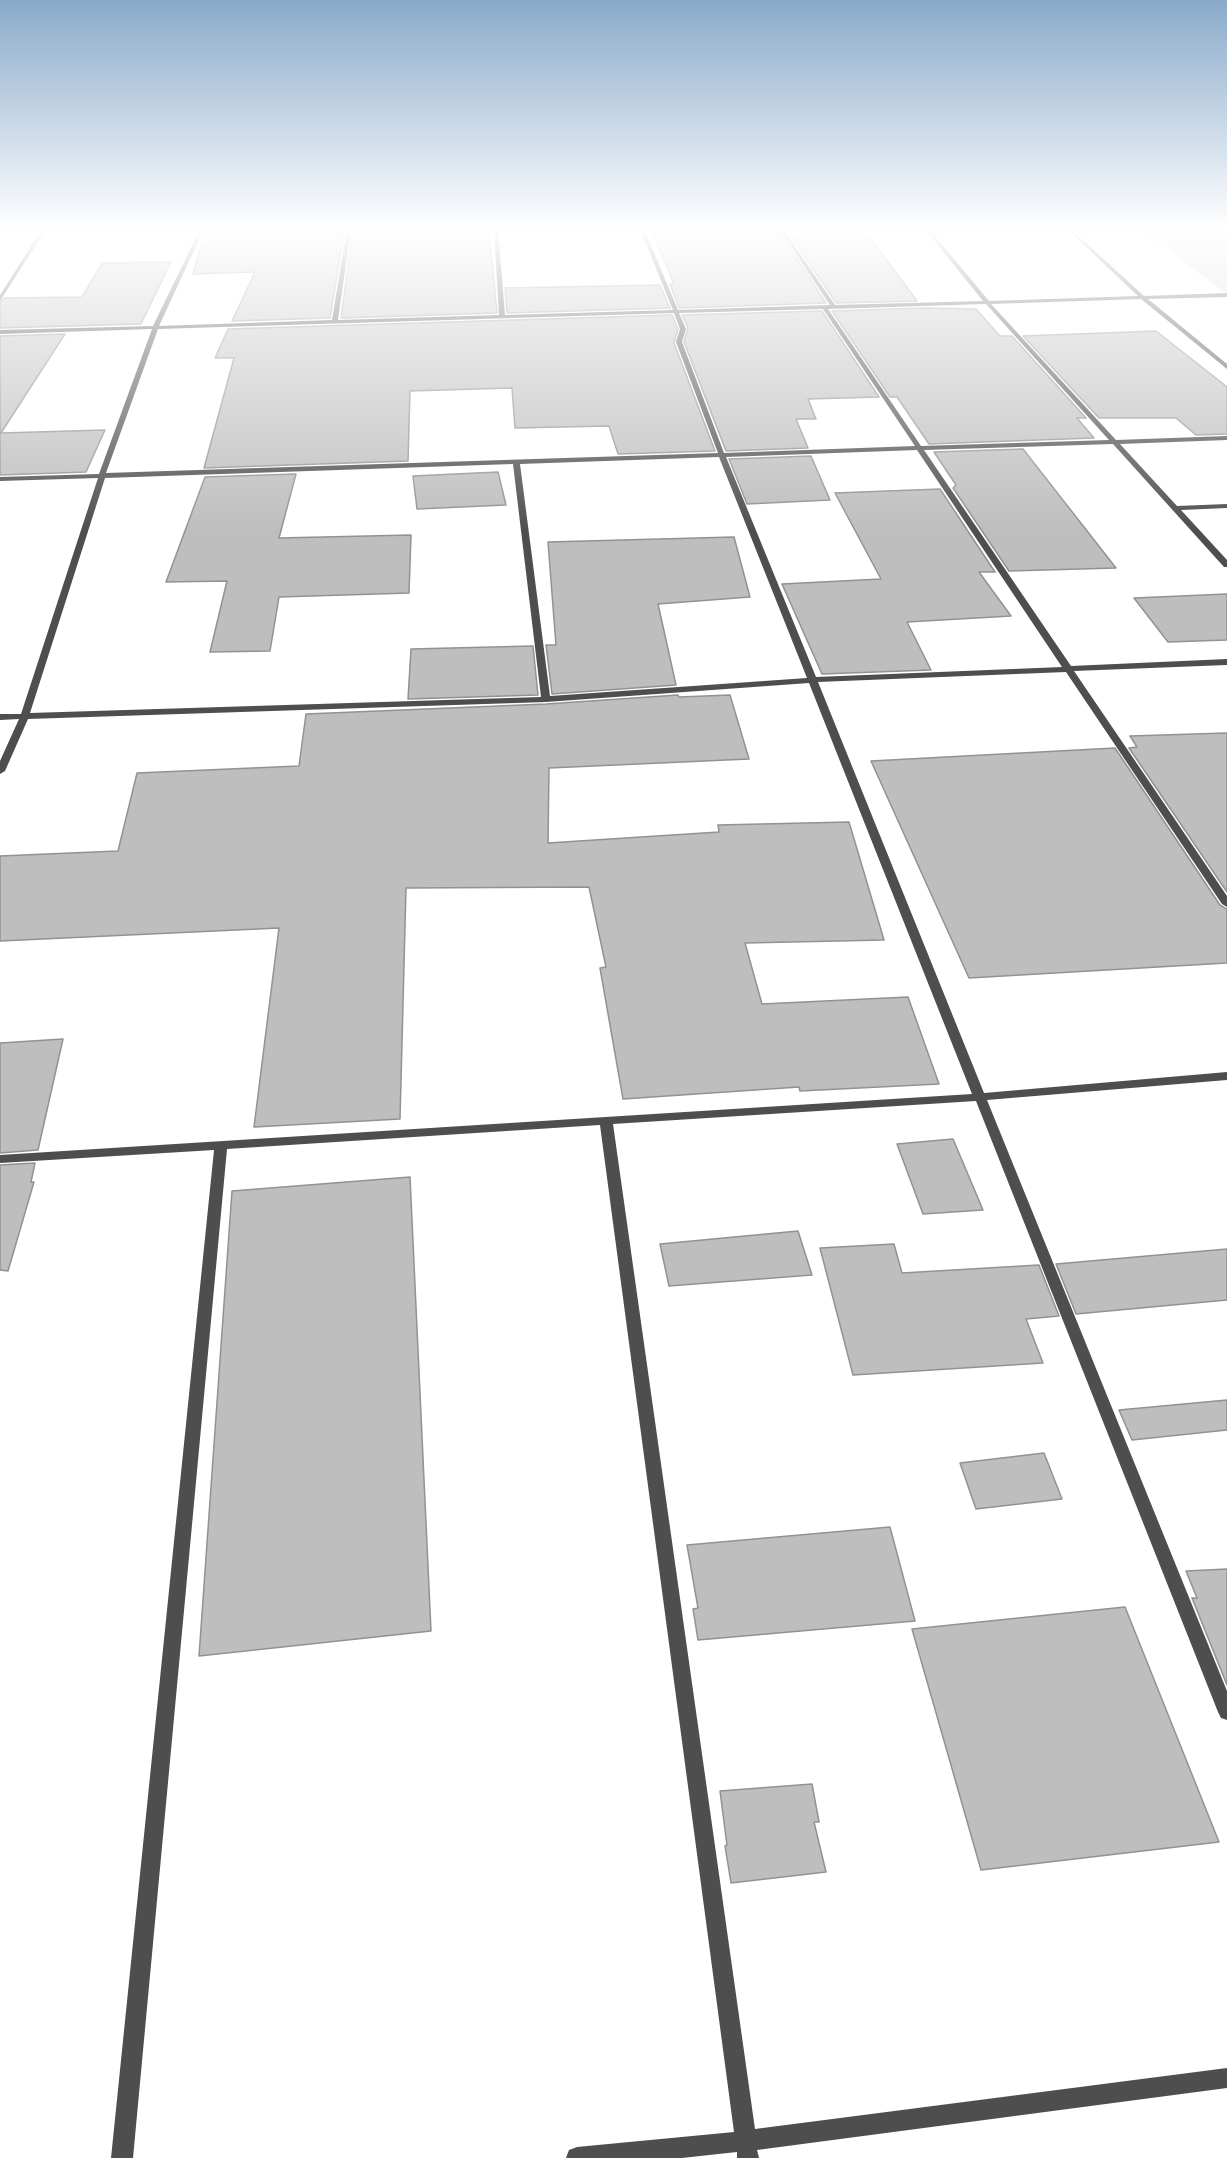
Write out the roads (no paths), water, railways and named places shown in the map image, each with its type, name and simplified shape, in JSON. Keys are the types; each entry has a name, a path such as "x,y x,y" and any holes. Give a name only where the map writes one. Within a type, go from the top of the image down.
{"street":[{"path":"0,332 60,330"},
{"path":"0,771 25,716 102,476 155,330"},
{"path":"683,330 679,342 722,455 1227,1712"},
{"path":"839,330 1071,669 1227,904"},
{"path":"1012,330 1227,565"},
{"path":"1182,330 1227,367"},
{"path":"0,479 1227,438"},
{"path":"516,462 546,699"},
{"path":"1175,508 1227,506"},
{"path":"0,717 546,699 811,680 1227,662"},
{"path":"0,1159 980,1097 1227,1076"},
{"path":"606,1121 747,2150"},
{"path":"122,2158 221,1144"},
{"path":"577,2158 747,2150 1227,2078"}]}
